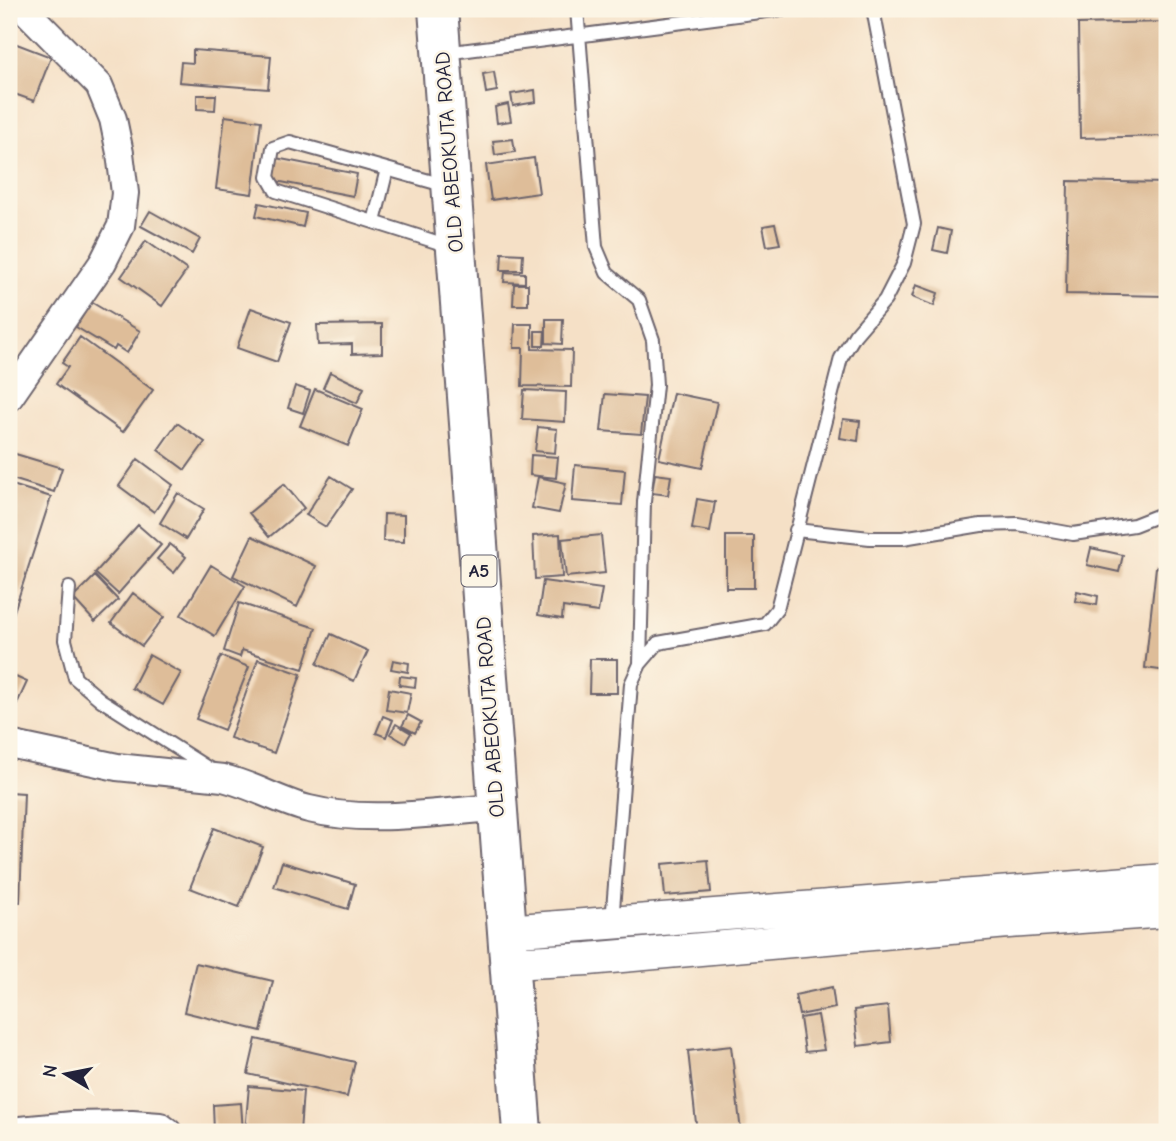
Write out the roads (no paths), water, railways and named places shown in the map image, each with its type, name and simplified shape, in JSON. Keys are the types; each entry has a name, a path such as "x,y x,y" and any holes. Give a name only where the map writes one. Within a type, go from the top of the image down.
{"highway":[{"name":"OLD ABEOKUTA ROAD","path":"438,9 522,1132"}],"street":[{"path":"9,398 103,262 121,226 125,193 113,119 99,85 24,9"},
{"path":"9,744 117,767 238,781 308,809 362,816 496,808"},
{"path":"507,947 612,923 1167,880"},
{"path":"507,947 588,959 1008,922 1167,911"},
{"path":"9,1131 73,1125 132,1124 160,1126 168,1132"}],"lane":[{"path":"578,9 596,247 607,273 639,300 653,340 656,385 644,502 640,664"},
{"path":"442,53 783,9"},
{"path":"612,923 631,684 640,664 658,643 765,624 777,609 841,358 855,335 885,300 904,263 914,224 873,9"},
{"path":"452,187 290,142 273,148 269,162 268,177 276,191 456,248"},
{"path":"374,222 387,169"},
{"path":"796,530 870,538 903,538 981,525 1018,524 1073,534 1134,524 1167,512"},
{"path":"69,588 65,640 75,678 101,700 223,778"}]}
